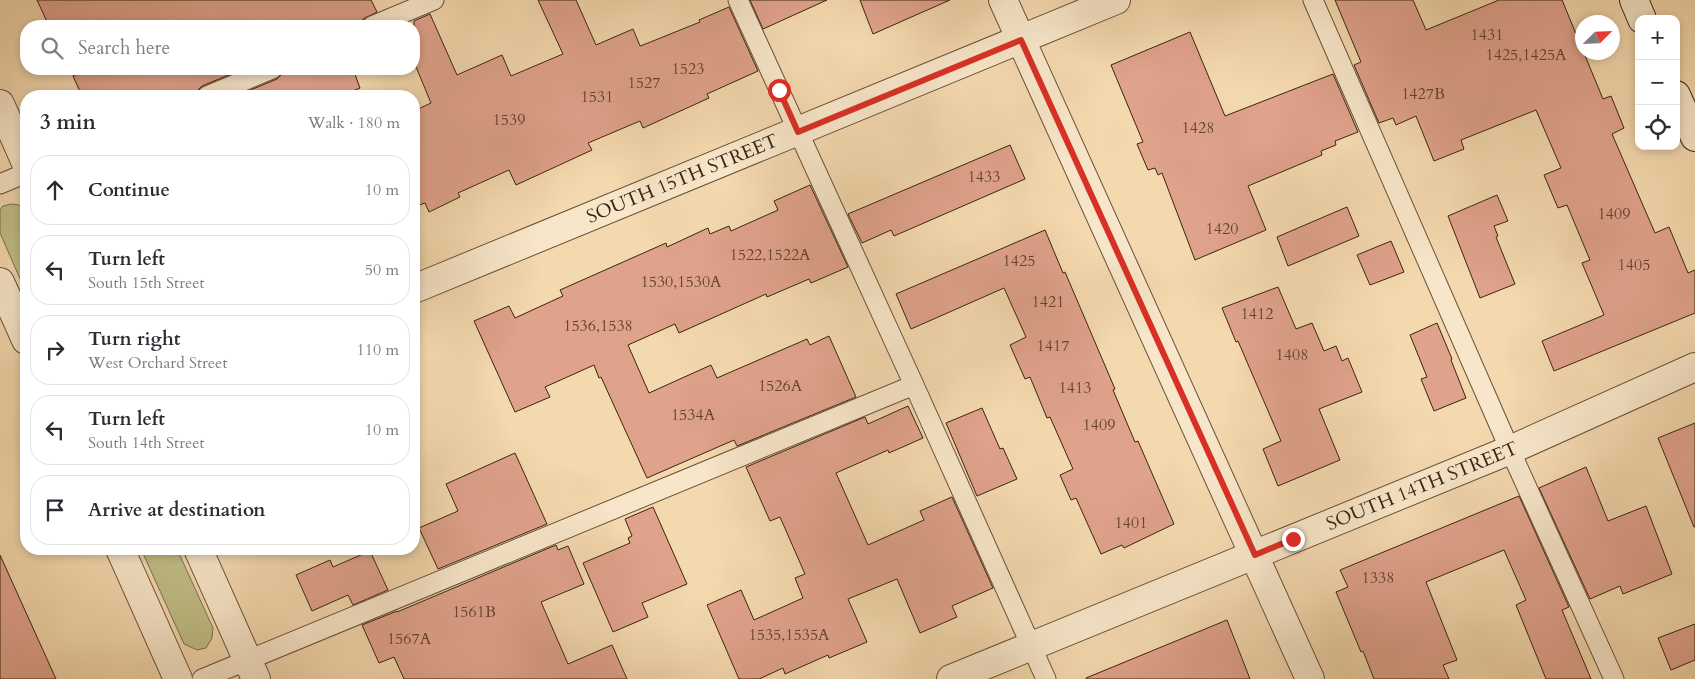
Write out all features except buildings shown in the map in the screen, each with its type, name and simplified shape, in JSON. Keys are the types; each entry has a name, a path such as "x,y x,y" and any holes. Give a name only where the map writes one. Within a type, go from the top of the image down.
{"street":[{"path":"1003,0 1310,679"},
{"name":"SOUTH 15TH STREET","path":"420,288 1116,0"},
{"path":"1634,0 1640,15"},
{"path":"0,104 20,150"},
{"path":"1680,104 1695,137"},
{"path":"0,282 20,327"},
{"name":"SOUTH 14TH STREET","path":"951,679 1510,450 1695,367"},
{"path":"123,555 178,679"},
{"path":"201,555 252,669"}],"lane":[{"path":"386,20 434,0"},
{"path":"738,0 1046,679"},
{"path":"1313,0 1510,450 1614,679"},
{"path":"221,90 258,75"},
{"path":"0,184 20,176"},
{"path":"202,679 252,669 914,385"}],"shaded area":[{"path":"11,204 20,206 20,279 0,233 0,209"},
{"path":"144,555 180,555 213,628 212,638 206,648 197,650 184,644"}],"route":[{"path":"779,90 798,132 1021,40 1255,555 1293,539"}]}
